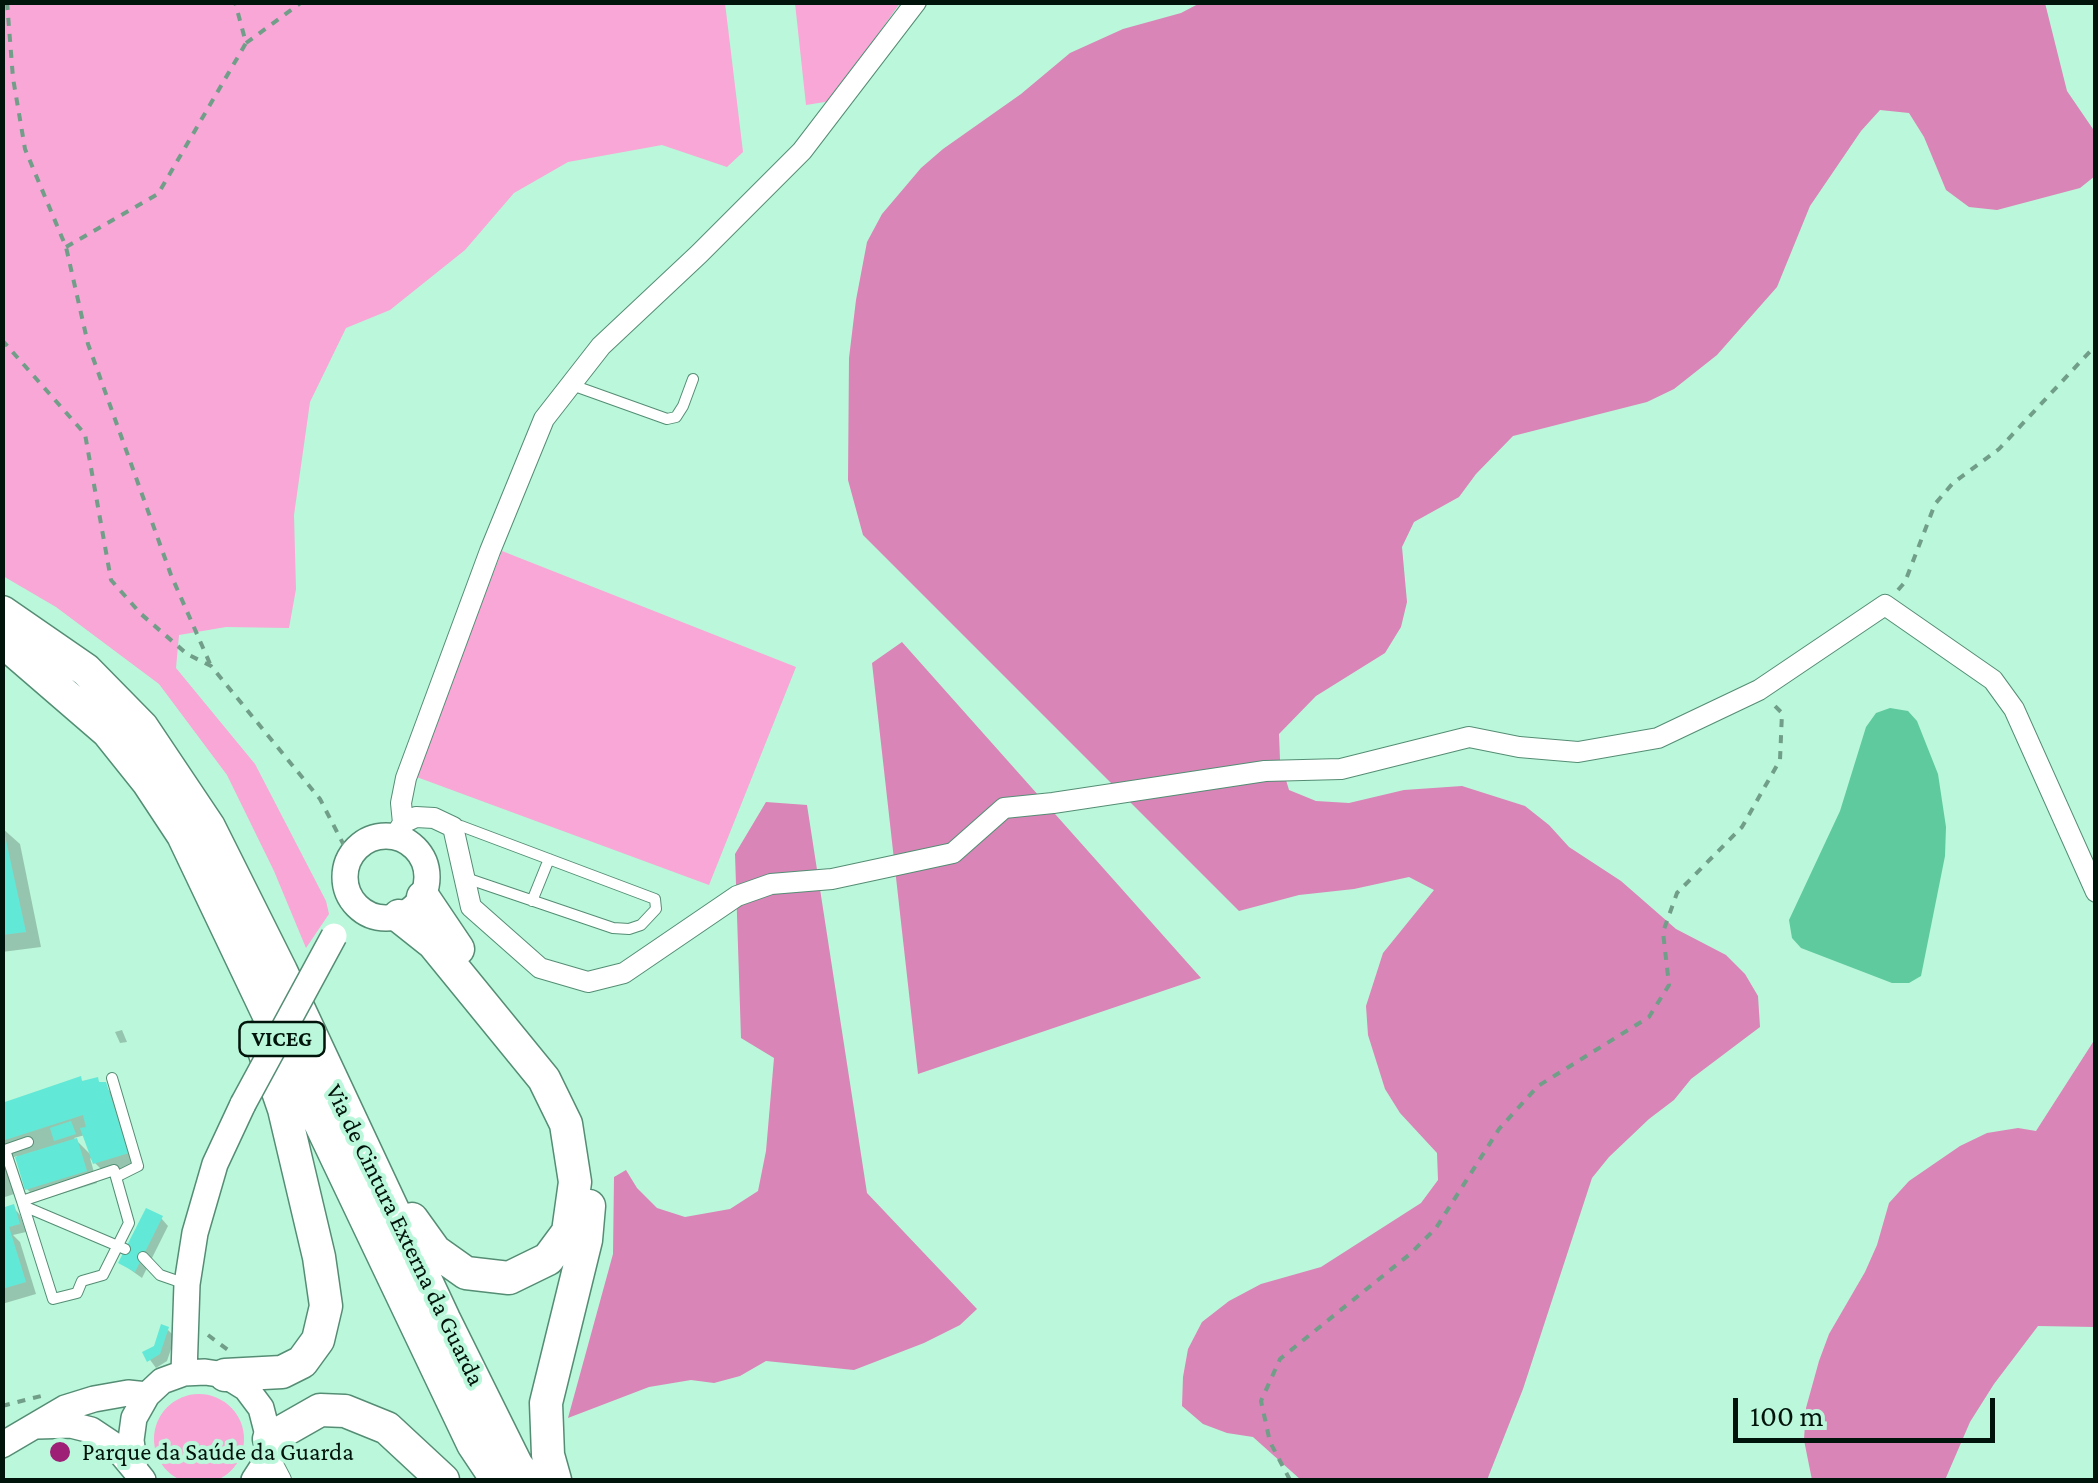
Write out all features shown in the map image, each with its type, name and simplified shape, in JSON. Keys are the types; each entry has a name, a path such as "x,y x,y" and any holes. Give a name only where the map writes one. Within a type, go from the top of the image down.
{"highway":[{"name":"Via de Cintura Externa da Guarda","path":"2,612 86,670 142,727 209,827 517,1466 528,1480"},
{"name":"Via de Cintura Externa da Guarda","path":"2,645 13,650 108,732 184,835 473,1444 497,1480"},
{"path":"184,835 284,1108 319,1257 326,1306 318,1340 302,1362 282,1372 229,1364"},
{"path":"366,1156 435,1251 466,1273 510,1278 548,1259 568,1232 576,1182 566,1124 544,1079 433,942 411,907"},
{"path":"411,907 444,931 559,1074 580,1118 591,1183 586,1240 546,1403 548,1455 556,1480"},
{"path":"269,1448 320,1410 345,1410 387,1428 443,1480"}],"street":[{"path":"916,2 802,151 600,346 544,419 490,551 406,778 399,830 418,849 428,872 411,907 376,917 356,906 345,882 350,857 369,839 399,830 416,818 434,818 453,827 471,907 540,968 588,982 624,973 737,896 771,884 832,879 953,854 1004,808 1265,771 1342,769 1469,737 1519,747 1578,752 1658,738 1758,690 1885,605 1994,680 2014,709 2096,892"},
{"path":"184,1373 187,1284 204,1194 243,1104 334,936 356,906"},
{"path":"139,1475 132,1429 147,1395 162,1381 229,1364 261,1408 281,1480"},
{"path":"2,1445 65,1408 128,1393 147,1395"},
{"path":"38,1426 90,1430 114,1446 139,1475"},
{"path":"254,1480 269,1448"}],"lane":[{"path":"571,384 666,419 676,416 683,406 692,379"},
{"path":"453,827 461,826 654,899 656,910 629,930 613,928 462,877"},
{"path":"532,901 550,859"},
{"path":"112,1078 138,1166 116,1177"},
{"path":"24,1204 114,1170 129,1222 121,1247 103,1275 82,1281 77,1293 53,1299 5,1150 28,1142"},
{"path":"24,1204 121,1247"},
{"path":"142,1256 160,1275 187,1284"}],"path":[{"path":"7,2 13,78 26,149 66,247 88,344 170,575 211,666 320,799 350,857"},
{"path":"234,2 246,43"},
{"path":"66,247 158,194 246,43 302,2"},
{"path":"2,340 85,434 112,580 141,614 187,654 211,666"},
{"path":"1885,605 1905,582 1934,504 1999,449 2096,345"},
{"path":"1290,1480 1270,1442 1260,1400 1280,1359 1410,1254 1436,1228 1499,1129 1538,1086 1649,1017 1669,985 1663,932 1677,893 1742,827 1780,760 1782,713 1758,690"},
{"path":"185,1338 209,1335 229,1364"},
{"path":"2,1406 47,1394"}],"shaded area":[{"path":"3,2 725,3 743,152 727,167 662,145 568,162 514,193 465,250 390,310 346,328 310,402 294,515 296,589 289,628 226,627 179,635 176,668 255,764 326,901 329,914 306,948 227,775 159,684 56,607 3,576"},
{"path":"1202,2 2045,3 2067,91 2095,132 2095,176 2080,188 1997,210 1969,207 1946,190 1924,137 1909,113 1880,110 1810,206 1777,287 1717,355 1674,389 1647,402 1513,436 1459,497 1414,522 1402,547 1407,602 1401,627 1385,653 1316,696 1279,734 1280,760 1289,790 1316,801 1349,803 1404,790 1462,786 1525,806 1569,847 1621,881 1676,929 1726,955 1745,974 1758,996 1760,1027 1691,1079 1592,1178 1523,1389 1487,1480 1301,1480 1253,1437 1203,1424 1182,1406 1188,1349 1202,1322 1229,1301 1261,1284 1321,1267 1421,1203 1438,1180 1437,1153 1400,1113 1385,1089 1368,1035 1366,1006 1383,953 1434,890 1409,877 1299,895 1239,911 863,535 848,480 849,358 856,300 867,242 882,214 921,168 943,149 1021,94 1070,53 1123,29 1181,13"},
{"path":"795,3 900,3 831,101 806,105"},
{"path":"502,551 796,667 709,885 414,776"},
{"path":"902,642 1201,978 918,1074 872,663"},
{"path":"1890,708 1908,711 1917,721 1938,774 1946,827 1945,856 1921,976 1909,983 1892,983 1801,948 1792,938 1789,920 1840,811 1866,727 1876,713"},
{"path":"766,802 807,805 867,1193 977,1309 960,1325 924,1343 854,1370 766,1361 740,1376 714,1383 691,1380 649,1387 568,1418 613,1254 614,1177 626,1170 657,1208 685,1217 730,1209 758,1191 766,1151 774,1058 741,1038 735,854"},
{"path":"2095,1039 2095,1327 2038,1326 1970,1422 1945,1480 1812,1480 1804,1440 1806,1408 1819,1361 1829,1334 1877,1245 1889,1203 1909,1181 1960,1146 1987,1133 2018,1128 2036,1131"},
{"path":"199,1394 216,1397 231,1407 241,1422 241,1456 231,1471 216,1481 199,1484 182,1481 167,1471 157,1456 154,1439 157,1422 167,1407 182,1397"}],"building":[{"path":"2,822 26,932 2,935"},
{"path":"81,1076 82,1081 98,1077 99,1082 106,1082 129,1153 93,1164 80,1128 86,1127 83,1115 2,1141 2,1103"},
{"path":"71,1121 76,1134 54,1141 50,1128"},
{"path":"77,1138 87,1171 25,1190 15,1157"},
{"path":"14,1204 20,1224 9,1227 26,1282 2,1289 2,1208"},
{"path":"146,1208 163,1216 135,1272 118,1263"},
{"path":"161,1324 169,1327 160,1354 147,1362 142,1352 154,1346"}],"place":[{"name":"Parque da Saúde da Guarda","path":"60,1452"}]}
